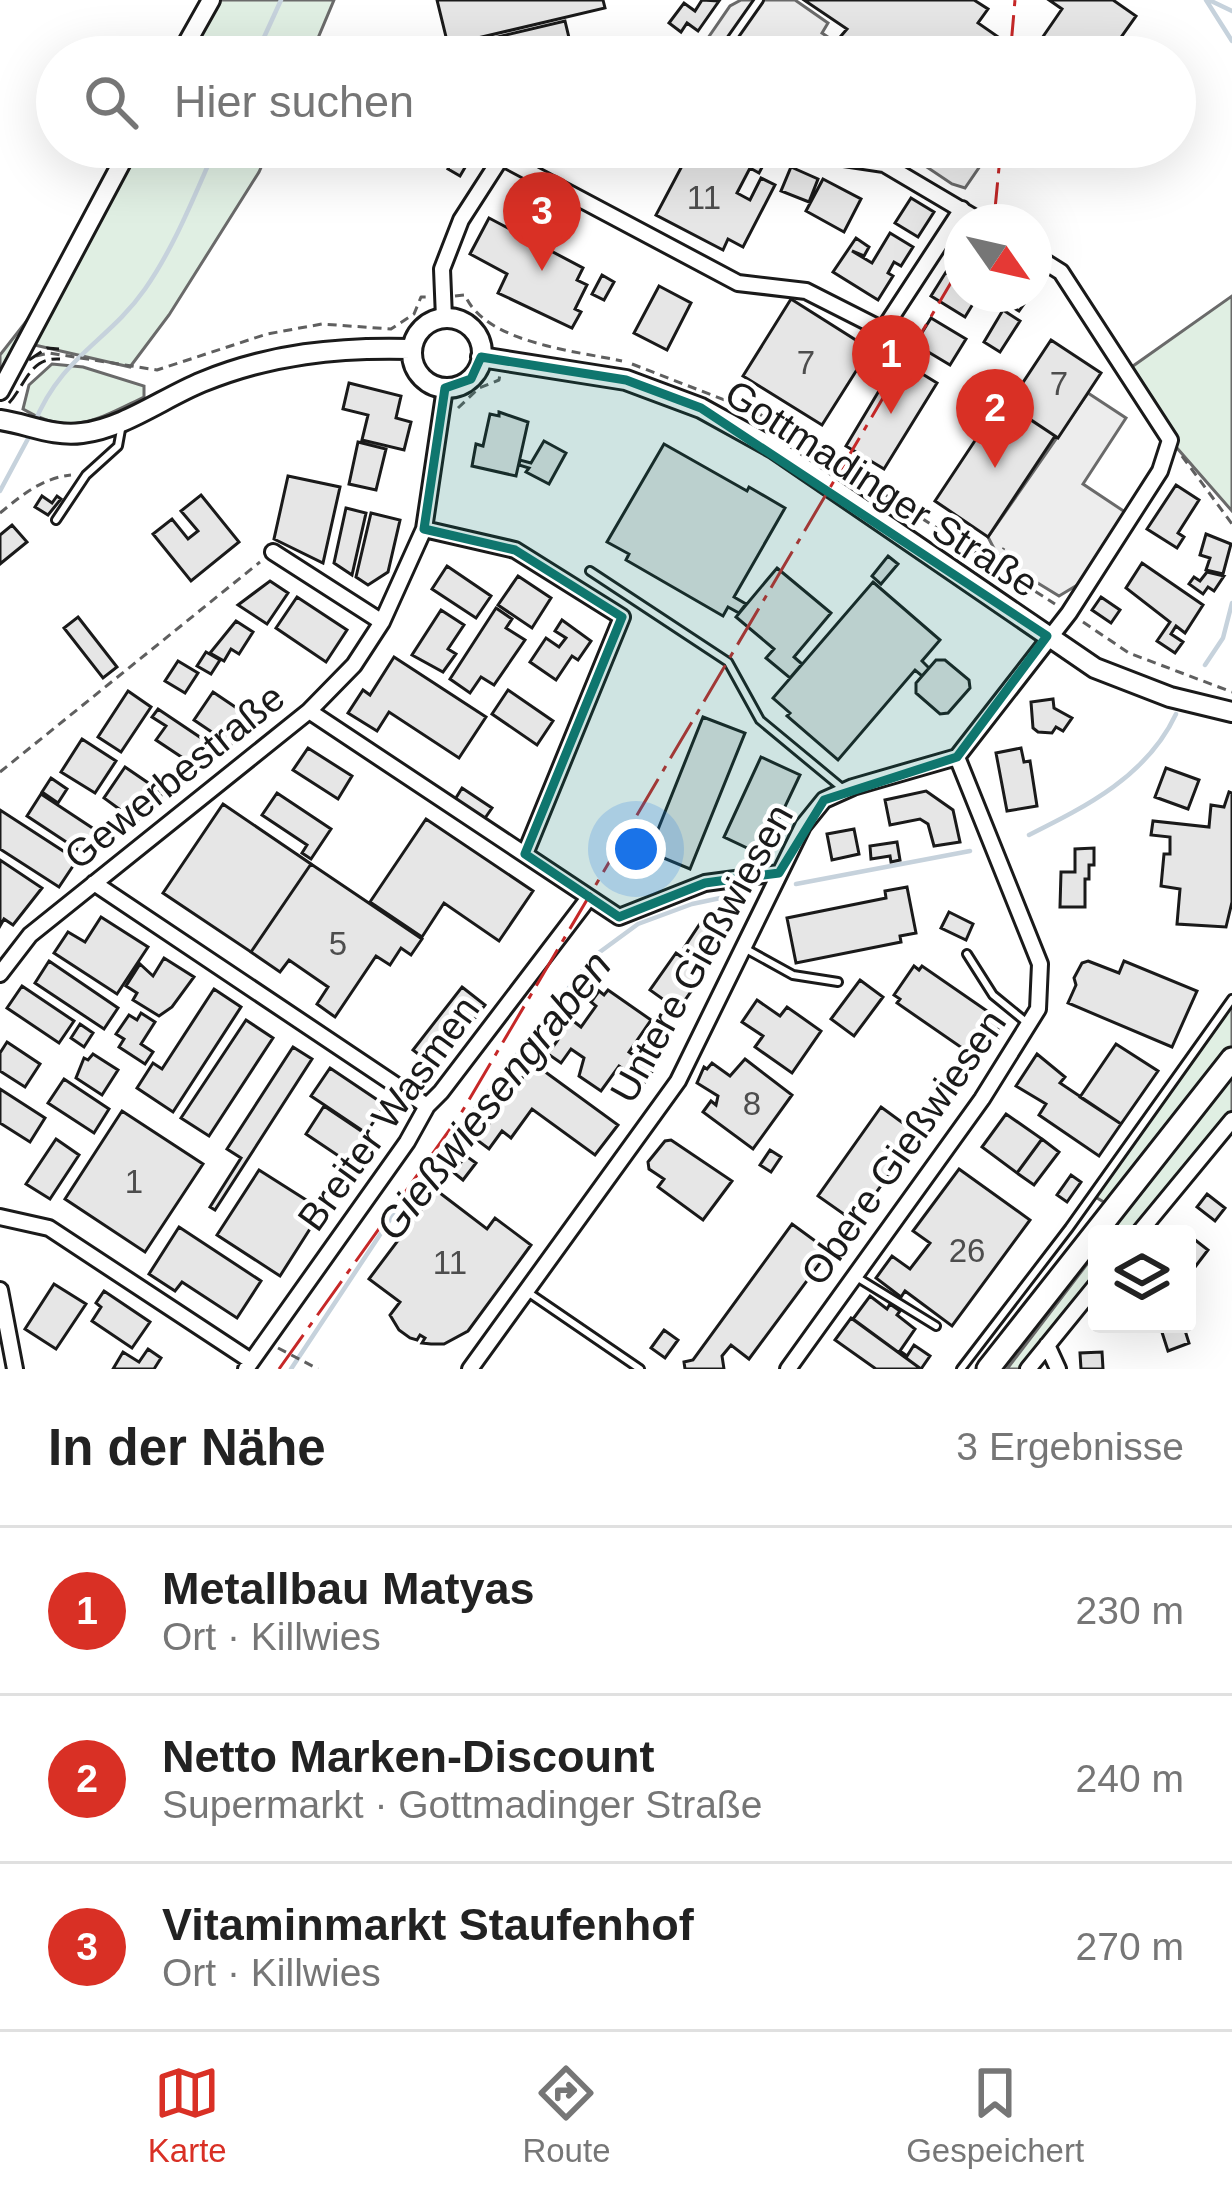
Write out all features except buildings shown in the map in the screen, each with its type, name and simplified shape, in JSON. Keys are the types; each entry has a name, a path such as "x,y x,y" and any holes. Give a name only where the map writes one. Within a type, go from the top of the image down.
{"main road":[{"path":"444,318 472,328 482,347 470,379 445,388 425,381 417,372 411,349 422,328 444,318"},
{"path":"0,420 83,433 200,383 269,360 344,348 411,349"},
{"name":"Gottmadinger Straße","path":"482,357 626,380 739,427 1095,668 1170,697 1232,712"},
{"path":"988,1369 1232,1059"}],"street":[{"path":"191,36 211,0"},
{"path":"0,391 119,168"},
{"path":"444,318 442,269 461,220 495,168"},
{"path":"533,168 738,283 806,291 884,330 944,237"},
{"path":"891,168 953,204"},
{"path":"957,757 1069,613 1160,471 1170,440 1061,272 1052,266"},
{"name":"Gewerbestraße","path":"0,974 30,935 309,711 354,665 382,622 424,530 445,388"},
{"path":"424,530 515,550 622,617 524,854"},
{"path":"272,552 382,622"},
{"path":"309,711 619,917 705,883 779,873"},
{"name":"Untere Gießwiesen","path":"470,1369 678,1081 803,826 824,800 845,790 957,757"},
{"name":"Obere Gießwiesen","path":"788,1369 982,1099 1038,1009 1040,964 957,757"},
{"path":"94,883 427,1106"},
{"name":"Breiter Wasmen","path":"248,1365 407,1142 427,1106 587,899"},
{"path":"1146,1225 1231,1123"},
{"path":"0,1216 49,1228 248,1365"},
{"path":"0,1290 15,1369"},
{"path":"1028,1369 1088,1295"},
{"path":"1047,1345 1058,1369"}],"lane":[{"path":"734,36 759,0"},
{"path":"56,520 86,475 118,446 122,420"},
{"path":"590,571 728,662 760,720 845,790"},
{"path":"743,947 793,975 838,982"},
{"path":"968,954 993,995 1029,1024"},
{"path":"961,1369 1069,1228 1232,999"},
{"path":"855,1276 936,1326"},
{"path":"528,1293 640,1369"}],"path":[{"path":"58,355 157,370 267,334 322,324 391,329 414,314 421,297 465,295 471,310 508,333 645,367 758,412 1129,653 1232,692"},
{"path":"440,424 449,421 479,388 499,380 508,333"},
{"path":"1170,440 1232,524"},
{"path":"0,513 50,479 86,475"},
{"path":"994,564 1004,548"},
{"path":"0,772 272,552"},
{"path":"263,1343 298,1354 318,1369"}],"highlighted area":[{"path":"481,357 626,380 701,408 1047,636 957,757 824,800 779,873 705,883 619,917 525,854 622,617 515,550 424,529 445,388 471,379"}],"green space":[{"path":"211,0 334,0 319,36 191,36"},
{"path":"119,168 261,168 169,315 130,367 26,343 0,391 0,355 61,277"},
{"path":"1232,296 1232,511 1170,440 1126,371"},
{"path":"52,364 83,367 144,386 144,397 84,422 40,418 23,409 29,385"},
{"path":"1232,999 1232,1120 1145,1225 1116,1225 1124,1214 1092,1195"},
{"path":"1088,1263 1088,1295 1028,1369 1007,1369"}],"shaded area":[{"path":"741,0 795,0 828,23 822,33 826,36 709,36 730,6"},
{"path":"928,168 979,168 965,188"},
{"path":"1088,393 1126,418 1083,484 1125,512 1079,584 1059,596 1000,560 988,537"}],"waterway":[{"path":"265,36 281,0"},
{"name":"Gießwiesengraben","path":"1206,0 1232,41"},
{"path":"1209,0 1232,11"},
{"path":"34,424 71,365 145,289 175,238 207,168"},
{"path":"0,491 30,435"},
{"name":"Gießwiesengraben","path":"1205,665 1223,638 1232,603"},
{"name":"Gießwiesengraben","path":"1029,835 1132,772 1164,736 1176,714"},
{"name":"Gießwiesengraben","path":"796,884 970,851"},
{"name":"Gießwiesengraben","path":"291,1369 397,1209 593,957 638,924 692,904 749,892"}],"fence":[{"path":"29,360 47,348 59,349"},
{"path":"9,403 35,367 60,359"}],"power":[{"path":"1012,36 1015,0"},
{"path":"995,204 999,168"},
{"path":"279,1369 460,1115 944,295"}],"place":[{"name":"Vitaminmarkt Staufenhof","path":"542,271"},
{"name":"Metallbau Matyas","path":"891,414"},
{"name":"Netto Marken-Discount","path":"995,468"}]}
